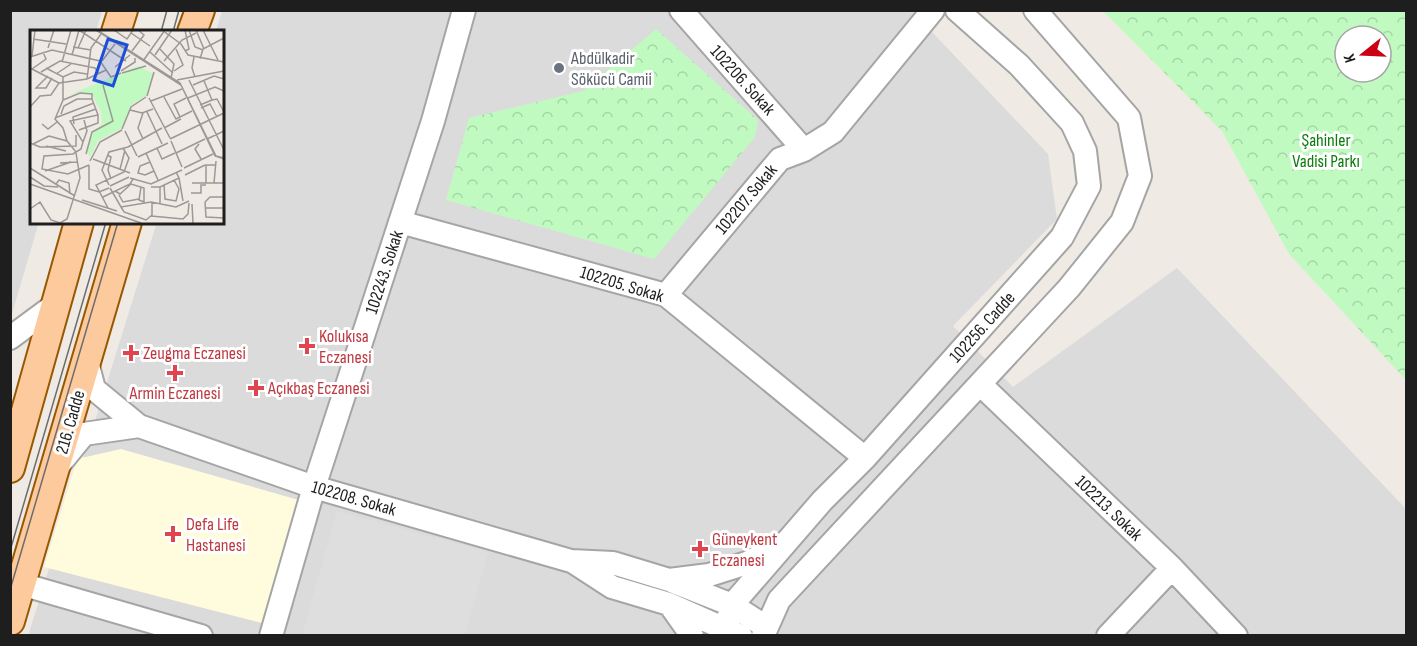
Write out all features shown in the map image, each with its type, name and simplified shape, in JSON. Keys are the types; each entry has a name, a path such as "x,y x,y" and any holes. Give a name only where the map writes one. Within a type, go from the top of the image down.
{"main road":[{"path":"117,30 123,10"},
{"path":"136,30 141,10"},
{"path":"184,30 190,10"},
{"path":"193,30 200,10"},
{"path":"10,468 78,224"},
{"name":"216. Cadde","path":"10,621 126,224"}],"street":[{"name":"102243. Sokak","path":"272,636 314,487 433,122 464,10"},
{"name":"102206. Sokak","path":"681,10 804,150"},
{"name":"102207. Sokak","path":"666,295 780,159 804,150 833,132 933,10"},
{"name":"102256. Cadde","path":"730,633 732,605 792,539 822,501 865,458 1062,237 1089,186 1085,151 1072,123 1018,65 957,10"},
{"name":"102256. Cadde","path":"764,632 779,600 1069,288 1122,222 1140,176 1129,118 1035,10"},
{"name":"102205. Sokak","path":"400,222 666,295 865,458"},
{"path":"10,338 56,304"},
{"name":"102208. Sokak","path":"87,362 94,389 139,426 314,487 571,561 613,563 669,580 732,605 764,632"},
{"name":"102213. Sokak","path":"980,384 1172,568 1236,636"},
{"name":"102208. Sokak","path":"56,468 84,434 139,426"},
{"path":"669,580 709,574 747,563 792,539"},
{"name":"102208. Sokak","path":"571,561 612,587 669,604 730,633"},
{"path":"1108,636 1172,568"},
{"path":"21,584 201,636"},
{"path":"669,604 692,636"}],"shaded area":[{"path":"11,10 102,11 96,30 30,30 30,224 38,224 11,317"},
{"path":"222,11 912,11 1048,154 1057,219 953,326 1013,387 1177,268 1406,509 1406,635 28,636 156,224 224,224 224,30 216,30"},
{"name":"Defa Life Hastanesi","path":"121,449 302,501 266,624 44,567 77,459"},
{"path":"337,511 488,552 465,635 302,635"}],"green space":[{"name":"Şahinler Vadisi Parkı","path":"1103,11 1406,11 1406,380 1289,254 1222,131"},
{"path":"656,29 758,120 755,137 654,259 446,200 469,118 583,91"}],"tram line":[{"path":"162,30 167,10"},
{"path":"174,30 179,10"},
{"path":"10,551 105,224"},
{"path":"10,590 117,224"}],"place":[{"name":"Abdülkadir Sökücü Camii","path":"559,68"},
{"name":"Kolukısa Eczanesi","path":"307,346"},
{"name":"Zeugma Eczanesi","path":"131,353"},
{"name":"Armin Eczanesi","path":"175,373"},
{"name":"Açıkbaş Eczanesi","path":"256,388"},
{"name":"Defa Life Hastanesi","path":"173,534"},
{"name":"Güneykent Eczanesi","path":"700,549"}]}
